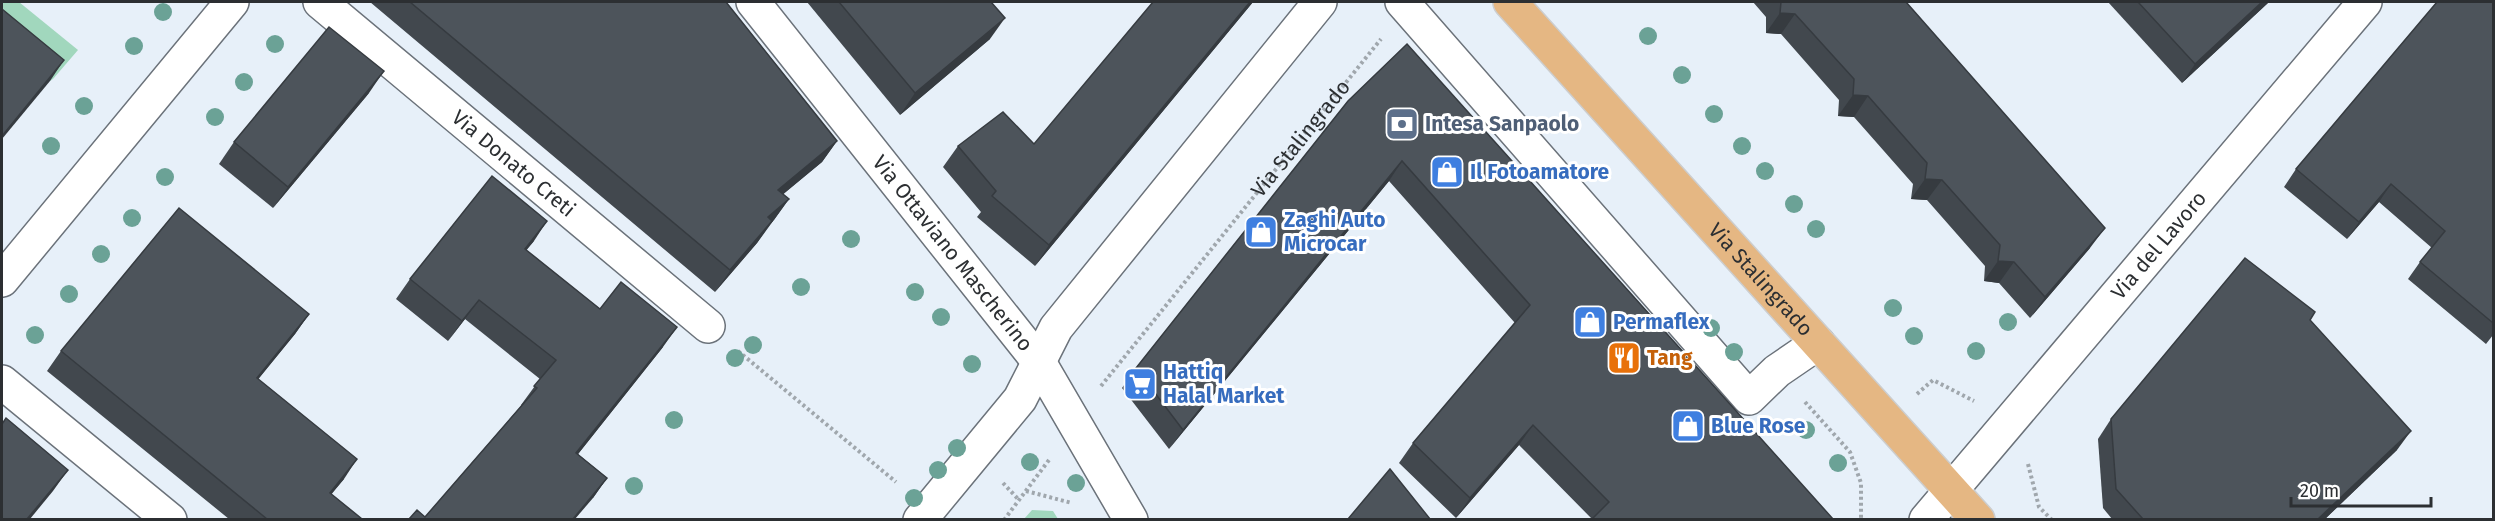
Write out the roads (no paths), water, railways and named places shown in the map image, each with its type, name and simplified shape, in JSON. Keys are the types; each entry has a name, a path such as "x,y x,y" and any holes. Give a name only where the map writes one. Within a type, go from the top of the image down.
{"main road":[{"name":"Via Stalingrado","path":"1510,2 1978,519"}],"street":[{"path":"2,280 232,2"},
{"name":"Via Donato Creti","path":"320,2 708,326"},
{"name":"Via Ottaviano Mascherino","path":"753,2 1039,362 1131,519"},
{"path":"920,519 1020,399 1056,328 1320,2"},
{"name":"Via del Lavoro","path":"1926,519 2365,2"},
{"name":"Via Stalingrado","path":"1405,4 1749,398 1777,371 1818,342"},
{"path":"2,382 170,519"}],"place":[{"name":"Intesa Sanpaolo","path":"1402,124"},
{"name":"Il Fotoamatore","path":"1447,172"},
{"name":"Zaghi Auto Microcar","path":"1261,232"},
{"name":"Permaflex","path":"1590,322"},
{"name":"Tang","path":"1624,358"},
{"name":"Hattiq Halal Market","path":"1140,384"},
{"name":"Blue Rose","path":"1688,426"}]}
